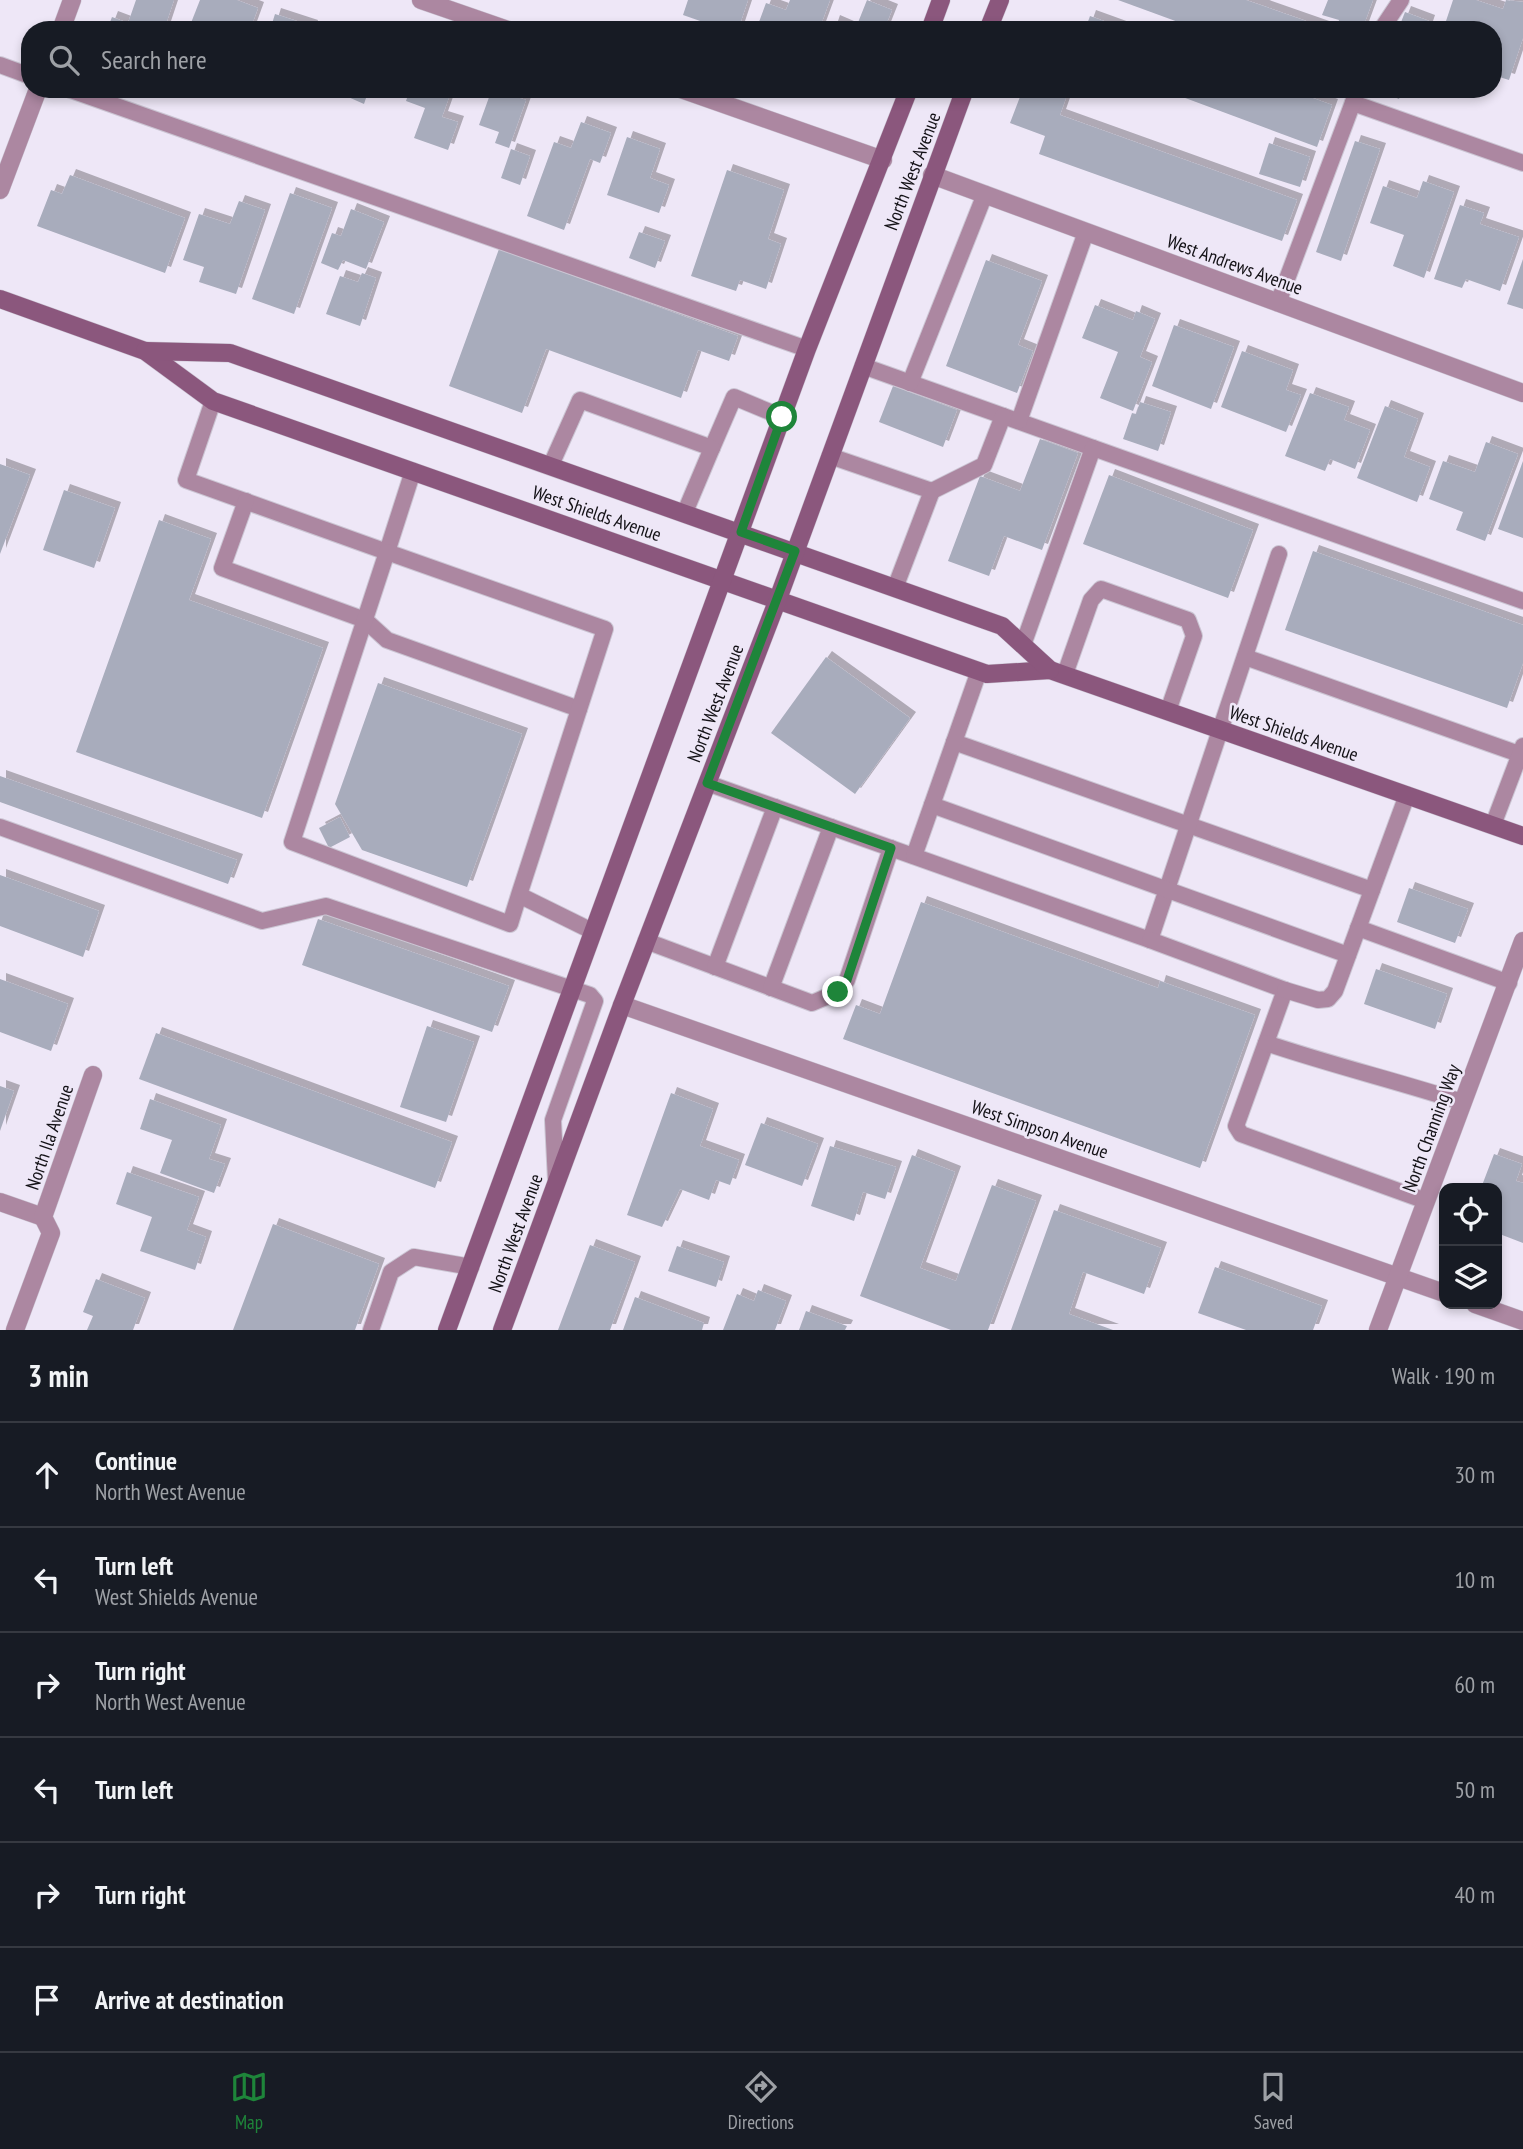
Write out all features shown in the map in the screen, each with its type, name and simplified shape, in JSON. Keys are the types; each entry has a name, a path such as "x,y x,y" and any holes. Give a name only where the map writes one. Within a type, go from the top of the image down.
{"main road":[{"path":"933,21 941,0"},
{"path":"992,21 1000,0"},
{"name":"North West Avenue","path":"447,1330 807,349 906,98"},
{"name":"North West Avenue","path":"502,1330 646,941 778,599 962,98"},
{"name":"West Shields Avenue","path":"0,299 145,351 212,401 987,674 1058,672"},
{"name":"West Shields Avenue","path":"145,351 230,354 685,512 1002,626 1058,672 1523,836"}],"street":[{"path":"64,21 72,0"},
{"path":"421,0 482,21"},
{"path":"0,190 35,98"},
{"path":"707,98 883,160"},
{"name":"West Andrews Avenue","path":"932,175 1523,393"},
{"name":"North Channing Way","path":"1378,1330 1523,941"},
{"name":"West Simpson Avenue","path":"622,1005 1439,1291"},
{"name":"North Ila Avenue","path":"15,1330 51,1233 43,1217 93,1075"},
{"path":"0,1202 43,1217"},
{"path":"1489,1309 1523,1321"}],"lane":[{"path":"1387,21 1401,0"},
{"path":"0,65 21,73"},
{"path":"94,98 807,349"},
{"path":"1278,303 1354,98"},
{"path":"1360,98 1523,163"},
{"path":"910,383 985,194"},
{"path":"1019,421 1086,232"},
{"path":"863,366 1523,601"},
{"path":"685,512 734,397 782,417"},
{"path":"551,465 580,400 712,448"},
{"path":"212,401 186,480 246,501 387,552 604,629 510,924 292,842 387,552 412,471"},
{"path":"895,588 932,491 985,465 1003,416"},
{"path":"1023,645 1093,448"},
{"path":"830,456 932,491"},
{"path":"246,501 222,568 365,620 387,640 579,709"},
{"path":"1150,940 1279,554"},
{"path":"1058,672 1091,600 1101,589 1188,620 1194,636 1168,711"},
{"path":"1245,657 1521,750 1493,825"},
{"path":"914,856 979,671"},
{"path":"954,742 1372,890"},
{"path":"707,783 1318,1000 1328,999 1335,991 1407,795"},
{"path":"932,806 1348,956"},
{"path":"715,967 775,807"},
{"path":"0,827 262,921 326,906 590,995 595,1001 553,1120 556,1181"},
{"path":"771,988 831,827"},
{"path":"646,941 812,1003 838,992 847,980 891,848"},
{"path":"519,895 592,931"},
{"path":"1358,928 1509,983"},
{"path":"1285,990 1236,1126 1241,1134 1426,1201"},
{"path":"1266,1043 1344,1070 1382,1076 1462,1102"},
{"path":"371,1330 391,1272 414,1257 471,1267"}],"building":[{"path":"136,0 174,0 167,21 129,21"},
{"path":"200,0 237,0 258,8 253,21 192,21"},
{"path":"688,0 748,0 741,21 700,21 683,15"},
{"path":"790,0 830,0 822,21 759,21 766,3 786,10"},
{"path":"867,0 892,10 888,21 859,21"},
{"path":"1118,0 1246,0 1306,21 1175,21"},
{"path":"1328,0 1373,0 1365,21 1339,21 1322,15"},
{"path":"1453,0 1476,0 1503,9 1506,0 1523,2 1523,38 1509,80 1502,78 1502,21 1446,21"},
{"path":"1405,12 1429,21 1402,21"},
{"path":"275,14 297,21 273,21"},
{"path":"1090,16 1104,21 1088,21"},
{"path":"350,98 366,98 364,104"},
{"path":"407,98 449,98 442,117 458,122 448,150 414,138 425,108 406,101"},
{"path":"489,98 526,100 509,148 495,143 499,132 479,125"},
{"path":"1020,98 1066,98 1060,115 1297,200 1282,241 1039,154 1045,136 1010,123"},
{"path":"1185,98 1313,98 1332,105 1317,147"},
{"path":"581,122 611,133 600,163 590,159 564,230 527,216 554,142 571,148"},
{"path":"627,137 660,149 650,178 669,185 659,213 607,195"},
{"path":"1355,141 1380,149 1341,261 1316,252"},
{"path":"1269,143 1310,157 1300,187 1259,174"},
{"path":"511,149 530,156 520,185 501,178"},
{"path":"727,170 784,190 768,239 781,244 766,289 740,280 736,291 691,276"},
{"path":"70,175 185,218 165,273 37,226 51,190 62,194"},
{"path":"1423,181 1454,192 1424,278 1393,266 1404,235 1370,223 1383,186 1417,198"},
{"path":"290,193 332,208 294,314 252,299"},
{"path":"239,201 265,210 236,294 199,282 204,267 183,260 199,214 230,224"},
{"path":"1460,205 1484,213 1480,224 1519,237 1500,291 1466,279 1462,288 1434,279"},
{"path":"351,209 384,222 366,269 343,260 338,270 321,263 332,233 341,236"},
{"path":"639,232 665,241 655,268 629,258"},
{"path":"499,249 738,336 729,361 698,350 681,398 546,349 522,413 449,386"},
{"path":"1523,259 1523,309 1507,304"},
{"path":"986,260 1042,281 1018,345 1033,351 1017,393 946,366"},
{"path":"362,273 376,278 360,326 326,314 340,276 358,282"},
{"path":"1095,305 1133,320 1136,311 1155,319 1140,357 1152,362 1133,411 1100,398 1118,352 1082,338"},
{"path":"1174,325 1234,347 1211,409 1152,386"},
{"path":"1242,351 1293,370 1286,390 1301,395 1286,432 1221,407"},
{"path":"893,386 957,410 943,447 879,422"},
{"path":"1310,393 1349,407 1344,420 1370,430 1355,469 1330,459 1325,471 1285,456"},
{"path":"1140,402 1171,412 1158,451 1123,439 1132,413 1136,414"},
{"path":"1385,406 1418,419 1404,457 1430,467 1417,502 1357,478"},
{"path":"1040,439 1078,453 1042,550 1004,536 989,576 948,561 980,476 1020,491"},
{"path":"1486,442 1518,454 1485,541 1456,530 1463,512 1429,499 1443,461 1475,472"},
{"path":"1523,461 1523,538 1498,529"},
{"path":"0,464 30,475 0,554"},
{"path":"1109,475 1253,530 1228,598 1083,544"},
{"path":"64,490 115,508 94,568 43,550"},
{"path":"159,520 211,539 189,600 323,648 262,818 76,752"},
{"path":"1313,551 1523,625 1523,663 1507,708 1285,630"},
{"path":"826,657 910,718 855,794 771,733"},
{"path":"378,683 522,734 467,887 362,850 335,804"},
{"path":"0,776 237,860 228,884 0,802"},
{"path":"340,817 350,837 329,848 319,828"},
{"path":"0,875 99,911 83,957 0,926"},
{"path":"1409,888 1468,909 1455,943 1397,922"},
{"path":"921,902 1158,988 1160,981 1255,1015 1200,1168 843,1039 856,1005 880,1014"},
{"path":"318,919 509,986 492,1032 302,965"},
{"path":"1376,969 1447,994 1435,1029 1364,1004"},
{"path":"0,979 68,1004 51,1051 0,1032"},
{"path":"427,1026 474,1042 446,1122 400,1107"},
{"path":"156,1033 452,1142 435,1188 139,1079"},
{"path":"0,1086 14,1091 0,1131"},
{"path":"671,1093 713,1109 700,1146 739,1160 730,1185 716,1180 709,1200 680,1189 662,1227 627,1215"},
{"path":"150,1099 221,1125 209,1159 225,1164 214,1193 160,1173 172,1140 140,1129"},
{"path":"761,1123 818,1144 802,1186 745,1165"},
{"path":"830,1146 896,1167 885,1199 863,1192 854,1221 811,1206"},
{"path":"1494,1154 1522,1164 1516,1181 1523,1183 1523,1243 1502,1235 1502,1183 1483,1183"},
{"path":"912,1155 955,1172 920,1268 956,1281 992,1185 1036,1201 988,1330 951,1330 860,1296"},
{"path":"127,1172 199,1197 187,1230 206,1237 195,1270 140,1251 152,1217 116,1204"},
{"path":"1054,1210 1161,1248 1144,1294 1083,1272 1069,1314 1113,1330 1011,1330"},
{"path":"273,1224 379,1264 355,1330 233,1330"},
{"path":"590,1245 635,1262 610,1330 558,1330"},
{"path":"677,1246 724,1262 716,1287 668,1271"},
{"path":"1215,1267 1322,1306 1313,1330 1246,1330 1198,1313"},
{"path":"96,1279 145,1298 133,1330 87,1330 93,1316 83,1312"},
{"path":"758,1290 786,1301 775,1330 723,1330 737,1294 754,1301"},
{"path":"635,1297 704,1323 702,1330 623,1330"},
{"path":"806,1311 847,1326 845,1330 799,1330"}],"route":[{"path":"782,417 741,532 795,551 707,783 891,848 847,980 838,992"}]}
